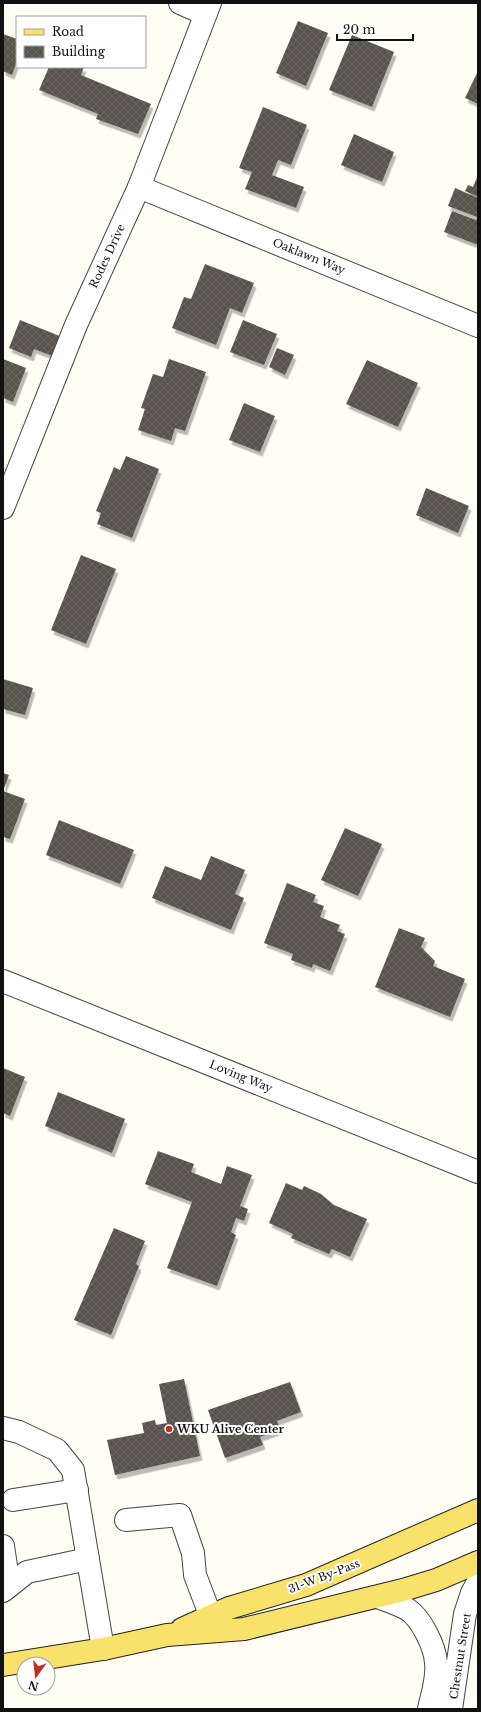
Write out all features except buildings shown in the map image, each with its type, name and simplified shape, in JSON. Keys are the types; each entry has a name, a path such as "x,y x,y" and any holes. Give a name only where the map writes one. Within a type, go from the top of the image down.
{"main road":[{"name":"31-W By-Pass","path":"167,1635 229,1608 306,1585 478,1510"},
{"name":"31-W By-Pass","path":"3,1665 103,1649 167,1635 244,1630 378,1597 436,1580 478,1562"}],"street":[{"path":"180,3 208,9"},
{"name":"Rodes Drive","path":"4,502 76,325 139,186 208,9"},
{"name":"Oaklawn Way","path":"139,186 478,326"},
{"name":"Loving Way","path":"3,981 478,1172"},
{"path":"3,1428 19,1432 57,1450 73,1470 103,1649"},
{"path":"12,1500 76,1490"},
{"path":"126,1520 180,1515 193,1553 195,1575 211,1616"},
{"path":"3,1546 6,1588"},
{"path":"6,1588 26,1572 88,1560"},
{"name":"Chestnut Street","path":"451,1709 465,1614 472,1592 478,1582"},
{"name":"Chestnut Street","path":"378,1597 408,1610 424,1628 432,1644 436,1663 435,1683 429,1709"}],"place":[{"name":"WKU Alive Center","path":"169,1429"}]}
